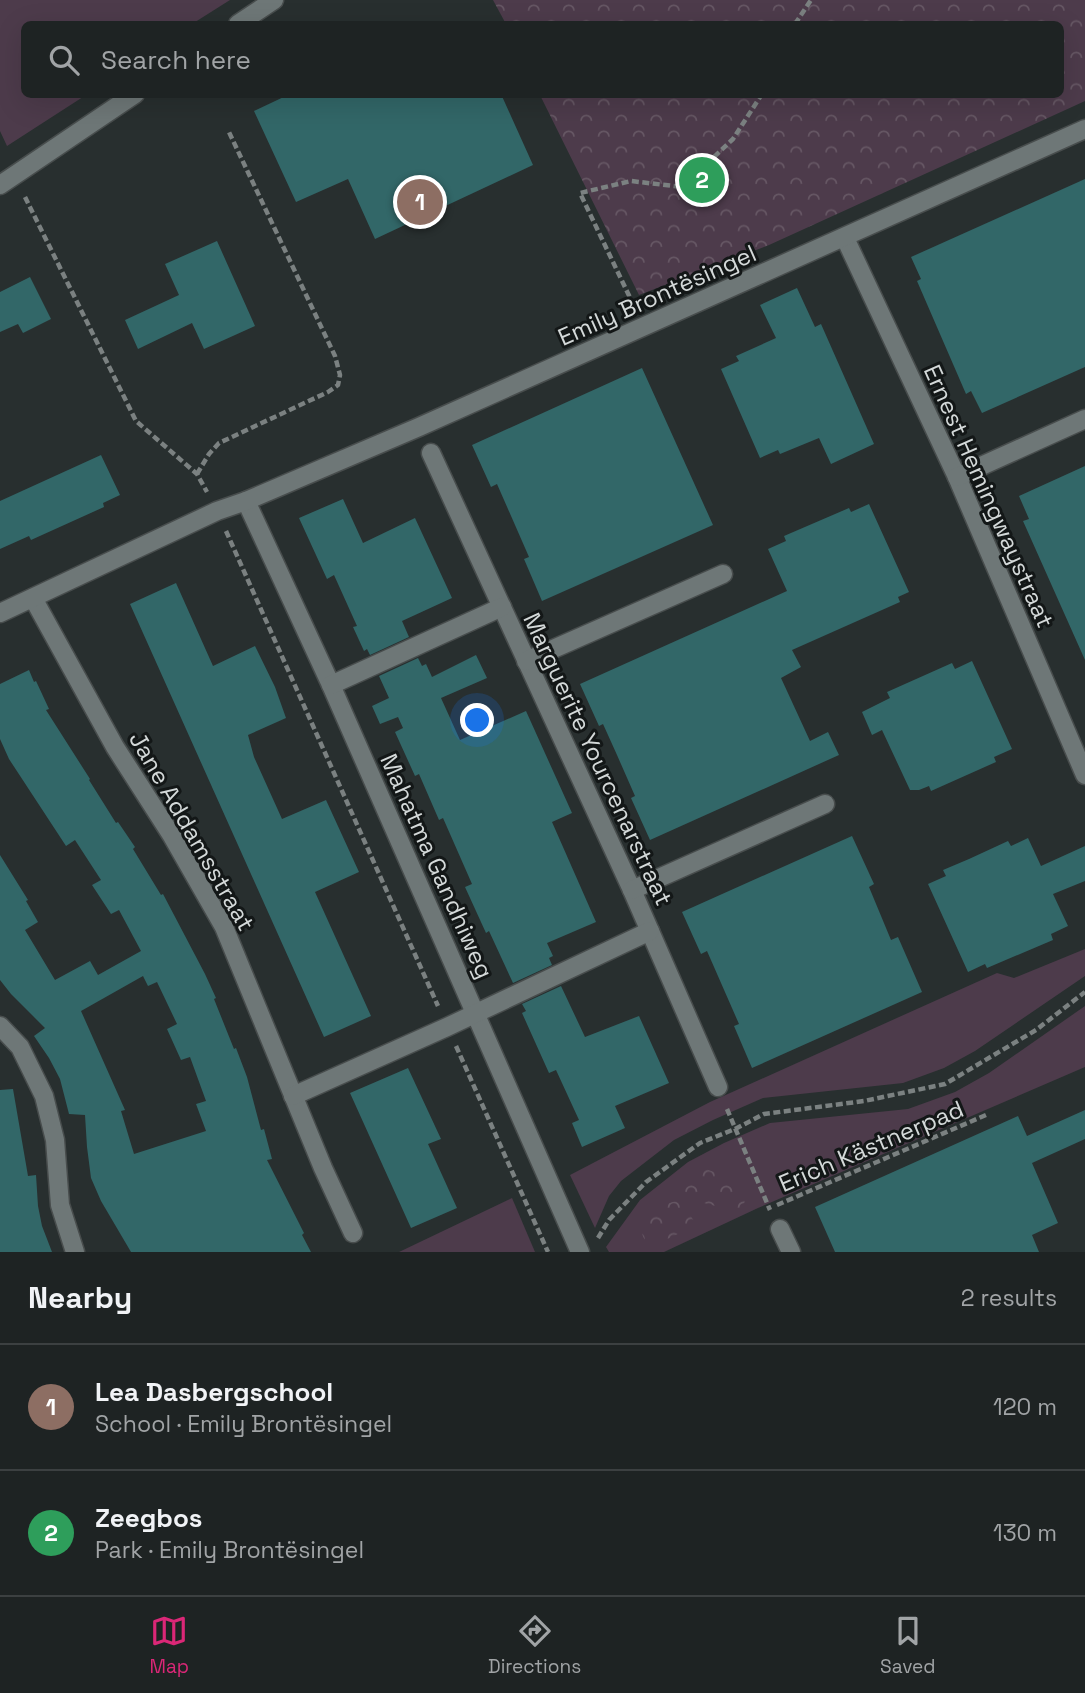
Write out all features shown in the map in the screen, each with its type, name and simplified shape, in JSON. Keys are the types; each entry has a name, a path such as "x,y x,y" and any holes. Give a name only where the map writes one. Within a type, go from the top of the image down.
{"street":[{"path":"242,21 274,0"},
{"path":"7,181 129,98"},
{"name":"Emily Brontësingel","path":"0,613 217,510 419,427 1085,129"},
{"name":"Ernest Hemingwaystraat","path":"845,238 957,477 1085,775"},
{"path":"957,477 1085,419"},
{"name":"Marguerite Yourcenarstraat","path":"431,453 632,890 718,1087"},
{"name":"Mahatma Gandhiweg","path":"246,500 331,685 580,1252"},
{"path":"526,661 723,574"},
{"name":"Jane Addamsstraat","path":"33,598 115,747 172,836 224,927 323,1168 353,1233"},
{"path":"331,685 502,607"},
{"path":"632,890 825,804"},
{"path":"293,1096 650,931"},
{"path":"0,1026 20,1047 44,1096 55,1140 60,1205 75,1252"},
{"path":"780,1229 791,1252"}],"path":[{"path":"797,21 811,0"},
{"path":"645,327 580,193 631,181 682,187 733,139 759,98"},
{"path":"197,474 219,443 328,392 338,385 340,375 335,356 228,130"},
{"path":"7,181 135,421 197,474 217,510 548,1252"},
{"path":"580,1252 595,1242 609,1220 646,1182 701,1143 764,1114 864,1101 945,1084 1036,1030 1085,992"},
{"path":"718,1087 780,1229"},
{"name":"Erich Kästnerpad","path":"769,1208 986,1115"}],"green space":[{"path":"0,0 230,0 197,21 21,21 21,98 81,98 7,146 0,131"},
{"path":"493,0 1085,0 1085,101 769,245 639,295 541,98 1064,98 1064,21 504,21"},
{"path":"1085,949 1085,976 975,1051 944,1068 903,1083 763,1098 674,1140 621,1181 609,1196 595,1228 570,1175 710,1102 997,973 1014,978"},
{"path":"1085,1006 1085,1067 758,1208 664,1252 609,1252 606,1247 640,1200 688,1162 724,1143 770,1123 908,1109 955,1092 989,1073"},
{"path":"703,1168 729,1178 739,1187 746,1200 738,1212 704,1203 682,1190 682,1172"},
{"path":"512,1198 535,1252 399,1252"},
{"path":"680,1200 694,1221 692,1227 649,1248 640,1225 644,1210"}],"building":[{"path":"282,98 503,98 533,165 375,239 348,179 296,202 254,111"},
{"path":"1085,179 1085,367 982,413 971,391 966,394 917,281 921,279 911,257"},
{"path":"217,241 255,326 204,349 192,323 138,349 125,320 179,295 165,264"},
{"path":"30,277 51,319 23,333 18,324 0,332 0,292"},
{"path":"797,288 815,327 821,324 874,444 831,464 819,438 780,454 778,450 760,458 721,369 739,361 736,356 776,338 760,305"},
{"path":"642,368 713,525 542,601 524,559 529,557 497,484 491,487 472,445"},
{"path":"101,455 120,495 103,503 104,507 31,540 29,536 0,549 0,501"},
{"path":"1085,466 1085,660 1023,521 1029,519 1019,496"},
{"path":"343,499 363,543 415,518 452,598 402,621 409,637 370,655 367,649 364,651 353,627 357,626 334,575 327,579 299,518"},
{"path":"869,504 909,592 898,597 900,602 792,650 801,667 781,678 810,741 828,732 839,755 650,840 631,798 635,796 617,755 603,724 599,726 580,684 787,591 768,549 786,541 784,536 849,508 851,512"},
{"path":"176,583 213,666 255,646 275,687 286,718 248,735 254,757 282,819 326,800 359,872 315,892 371,1016 324,1037 130,604"},
{"path":"476,655 487,678 441,698 460,740 526,711 572,813 552,822 596,922 547,943 553,956 549,958 552,965 513,983 465,887 472,884 443,818 439,820 419,774 415,776 395,732 403,728 398,717 380,724 372,706 389,698 379,676 418,658 422,666 426,664 432,677"},
{"path":"972,661 1012,749 994,757 996,762 931,791 929,786 910,790 882,730 872,735 862,712 890,698 887,692 952,663 955,669"},
{"path":"29,670 49,709 46,710 116,823 118,822 135,847 133,849 161,895 163,894 216,998 214,999 247,1077 261,1130 264,1129 272,1159 267,1160 311,1252 131,1252 101,1201 91,1178 85,1115 69,1114 60,1079 34,1036 45,1028 0,980 0,855 28,900 26,901 38,922 25,930 55,980 90,961 98,975 141,951 119,910 111,914 92,885 101,880 75,840 66,846 9,759 0,739 0,684","holes":["143,976 148,986 157,982 177,1024 167,1029 181,1060 190,1057 206,1101 196,1104 206,1131 134,1154 121,1111 125,1110 81,1011"]},
{"path":"852,836 874,884 869,887 891,940 898,937 922,992 752,1068 734,1026 739,1024 707,951 701,954 682,912"},
{"path":"1028,838 1041,866 1085,846 1085,881 1053,894 1068,926 1051,934 1053,940 987,968 985,964 968,972 928,884 946,876 943,870 1008,841 1011,846"},
{"path":"561,986 585,1037 639,1016 669,1083 615,1106 625,1128 582,1147 572,1123 579,1120 556,1070 549,1073 522,1013 526,1011 522,1004"},
{"path":"408,1068 441,1139 428,1144 457,1208 411,1228 350,1093"},
{"path":"13,1089 28,1176 36,1175 42,1226 52,1252 0,1252 0,1090"},
{"path":"1085,1110 1085,1139 1032,1163 1058,1223 1032,1235 1039,1252 835,1252 815,1207 1018,1116 1027,1136"}],"place":[{"name":"Zeegbos","path":"702,180"},
{"name":"Lea Dasbergschool","path":"420,202"}]}
